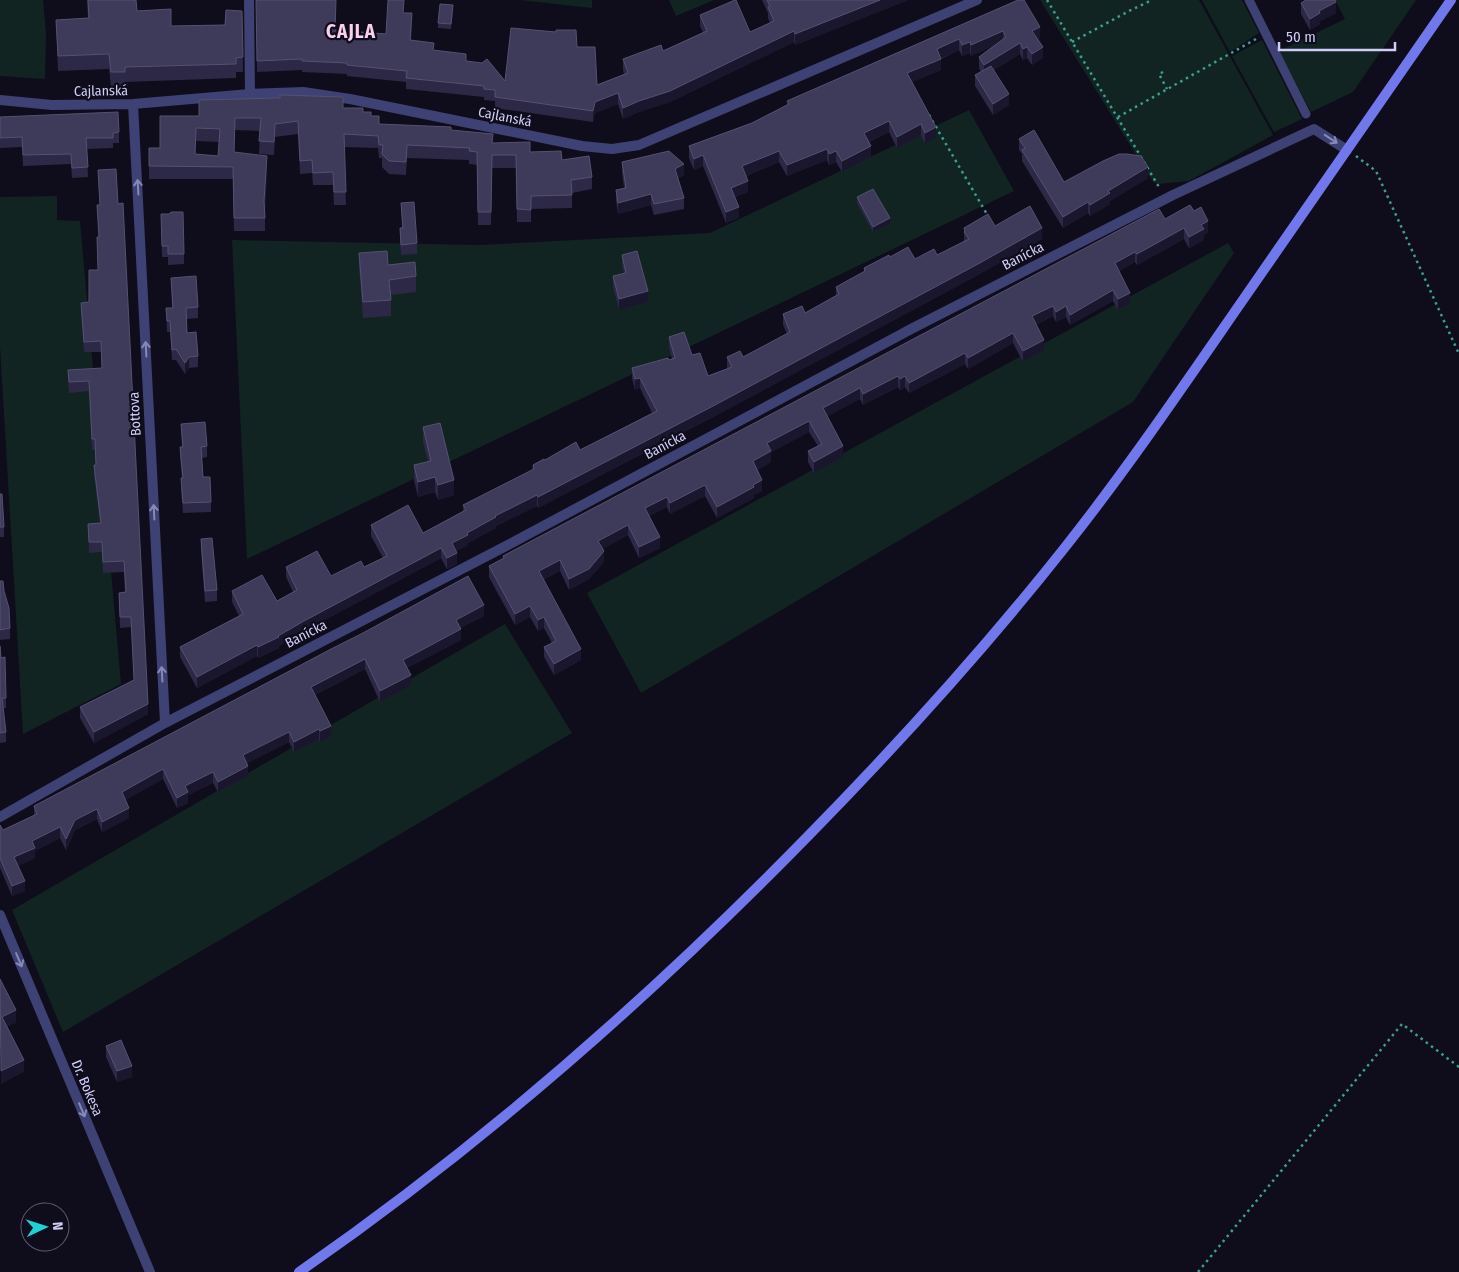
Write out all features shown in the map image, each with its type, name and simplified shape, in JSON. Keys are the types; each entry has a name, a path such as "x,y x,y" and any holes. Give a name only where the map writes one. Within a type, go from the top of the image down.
{"main road":[{"path":"299,1272 374,1219 462,1151 572,1059 723,921 913,726 1016,607 1115,482 1451,0"}],"street":[{"path":"249,0 250,94"},
{"name":"Cajlanská","path":"0,100 52,105 133,104 250,94 303,92 582,146 612,149 639,145 977,0"},
{"name":"Bottova","path":"133,104 165,722"},
{"name":"Banícka","path":"0,817 165,722 497,550 922,323 1173,195 1314,129 1347,150"},
{"name":"Dr. Bokesa","path":"0,915 150,1272"}],"lane":[{"path":"1249,0 1306,114"}],"path":[{"path":"1047,0 1159,186 1151,191"},
{"path":"1072,42 1152,0"},
{"path":"1118,117 1266,34"},
{"path":"1163,72 1159,74 1167,89"},
{"path":"928,113 991,221"},
{"path":"1347,150 1376,171 1459,354"},
{"path":"1198,1272 1402,1024 1459,1067"}],"green space":[{"path":"0,0 43,0 46,33 45,79 0,76"},
{"path":"520,0 592,0 592,8"},
{"path":"669,0 714,0 676,16"},
{"path":"1040,0 1199,0 1273,135 1189,181 1158,184 1153,182"},
{"path":"1202,0 1242,0 1259,33 1230,52"},
{"path":"1335,0 1416,0 1353,92 1311,112 1279,51 1345,19"},
{"path":"1262,40 1302,119 1274,132 1232,56"},
{"path":"969,110 1014,191 247,559 232,240 479,245 710,233"},
{"path":"57,196 57,220 80,221 121,684 23,734 0,346 0,197"},
{"path":"1228,243 1234,253 1133,402 641,693 587,593"},
{"path":"505,624 572,733 63,1032 12,910"}],"building":[{"path":"88,0 136,0 137,11 171,9 171,26 225,25 226,10 242,11 243,57 236,58 236,64 125,67 125,72 111,72 109,54 58,56 56,20 89,18"},
{"path":"256,0 336,0 335,30 386,34 388,0 404,0 403,13 412,13 410,40 434,43 433,50 466,54 466,61 482,63 487,59 505,81 511,28 556,32 556,30 576,30 577,47 595,47 597,85 628,73 623,59 661,45 663,51 707,31 700,15 735,0 750,32 774,21 767,0 880,0 795,34 794,31 670,91 623,108 618,93 595,102 593,111 495,97 495,90 484,89 484,86 406,78 407,71 347,65 347,63 302,61 302,59 257,61"},
{"path":"1018,0 1024,0 1040,27 1032,31 1043,47 1032,54 1027,47 1023,49 1020,43 984,65 979,57 1006,37 1003,31 971,45 970,42 962,45 959,39 937,49 941,59 907,73 936,127 925,133 921,124 897,137 889,121 864,133 871,146 842,161 836,151 829,154 827,149 787,165 779,151 742,166 748,181 731,188 739,207 726,212 703,155 694,159 689,146 752,123 789,104 787,101"},
{"path":"1306,0 1335,0 1336,2 1319,11 1320,13 1310,19 1301,3"},
{"path":"440,4 453,5 451,24 438,23"},
{"path":"991,66 1009,94 993,104 975,75"},
{"path":"280,95 343,97 343,108 363,108 363,112 371,112 371,116 379,116 379,124 451,127 451,130 493,134 492,143 530,142 530,152 561,151 562,160 589,156 592,177 571,180 572,195 531,196 531,210 517,209 516,155 492,155 491,212 478,212 477,152 469,151 470,148 407,145 406,162 389,161 382,154 383,145 379,145 378,136 344,134 346,192 334,192 333,172 313,173 312,160 300,161 298,121 275,124 274,142 259,141 261,118 235,118 234,152 267,156 264,201 265,218 234,218 233,167 149,166 149,148 160,148 160,116 199,116 199,100 280,98","holes":["196,128 220,129 218,156 195,154"]},
{"path":"118,112 119,132 113,133 113,138 86,138 88,167 72,168 71,154 23,155 22,137 0,138 0,117"},
{"path":"1034,130 1064,182 1119,154 1141,156 1148,167 1108,191 1110,193 1090,205 1088,202 1063,217 1022,150 1025,148 1019,139"},
{"path":"669,151 684,164 675,169 684,198 654,204 651,194 618,203 616,190 626,188 622,162"},
{"path":"116,169 118,204 123,203 148,704 94,732 80,707 134,680 131,617 120,617 119,593 126,592 124,561 103,562 102,542 89,542 88,524 101,523 94,465 96,465 95,439 92,439 89,381 69,382 68,370 102,368 101,341 84,342 81,303 89,302 89,270 98,270 97,237 99,237 97,205 100,205 98,170"},
{"path":"873,189 890,218 873,227 857,197"},
{"path":"414,202 417,243 401,245 400,228 403,228 401,203"},
{"path":"1190,205 1194,211 1201,207 1208,221 1201,225 1204,229 1189,237 1184,228 1137,254 1135,252 1115,263 1130,293 1118,299 1113,290 1070,315 1066,306 1056,312 1053,306 1032,316 1044,340 1023,351 1013,333 968,358 965,353 909,383 905,376 900,379 898,376 863,394 860,388 823,408 843,446 814,462 808,451 822,444 809,421 767,443 771,451 753,461 762,480 753,485 754,487 717,507 705,485 670,503 667,497 645,508 660,537 639,547 628,525 598,541 604,551 589,569 569,579 560,560 539,571 581,649 554,664 544,647 556,641 544,617 538,620 530,606 515,614 489,566 504,558 503,556 1159,209 1165,219"},
{"path":"1030,206 1042,228 715,405 538,497 537,495 495,516 467,533 468,535 452,543 457,553 447,558 441,548 304,621 279,637 258,647 257,645 197,677 180,647 243,614 232,591 262,575 277,601 297,590 286,567 317,551 331,576 361,561 364,567 387,556 371,525 408,505 423,533 466,510 463,505 532,470 534,468 533,465 576,442 580,450 657,411 640,378 635,379 632,368 668,358 669,360 675,358 669,337 684,332 692,355 700,353 708,376 732,367 727,357 740,351 743,357 790,332 783,314 802,306 805,313 839,294 836,287 865,271 864,268 908,247 915,259 934,249 937,255 969,239 964,232 964,228 988,214 995,226"},
{"path":"171,212 183,212 184,254 168,254 168,246 162,246 161,214 169,214"},
{"path":"387,251 388,265 415,262 416,276 389,280 391,300 363,302 359,253"},
{"path":"637,251 648,291 619,299 613,276 626,273 622,255"},
{"path":"196,276 198,307 186,308 187,333 196,332 198,356 189,357 185,363 176,349 172,350 170,321 167,321 166,308 173,308 171,278"},
{"path":"205,422 207,446 201,447 203,477 210,477 211,502 183,503 180,447 183,447 181,424"},
{"path":"440,423 454,480 438,485 435,477 418,482 414,465 431,461 423,427"},
{"path":"0,494 2,494 4,527 0,527"},
{"path":"212,538 217,590 205,591 201,539"},
{"path":"468,576 484,605 456,620 461,629 403,660 411,675 380,691 365,659 311,687 331,726 320,731 319,729 294,742 289,732 243,755 248,766 218,782 213,772 185,786 188,792 177,798 163,769 122,792 129,808 102,822 97,809 75,820 66,839 60,827 32,841 35,848 14,857 25,881 12,886 0,858 0,825 3,830 37,814 34,806"},
{"path":"0,581 3,581 9,608 10,628 0,630"},
{"path":"0,646 1,658 5,657 6,698 2,698 6,732 0,733"},
{"path":"0,979 16,1010 2,1017 24,1060 1,1071"},
{"path":"121,1040 132,1066 117,1071 106,1046"}],"district":[{"name":"CAJLA","path":"351,31"}]}
